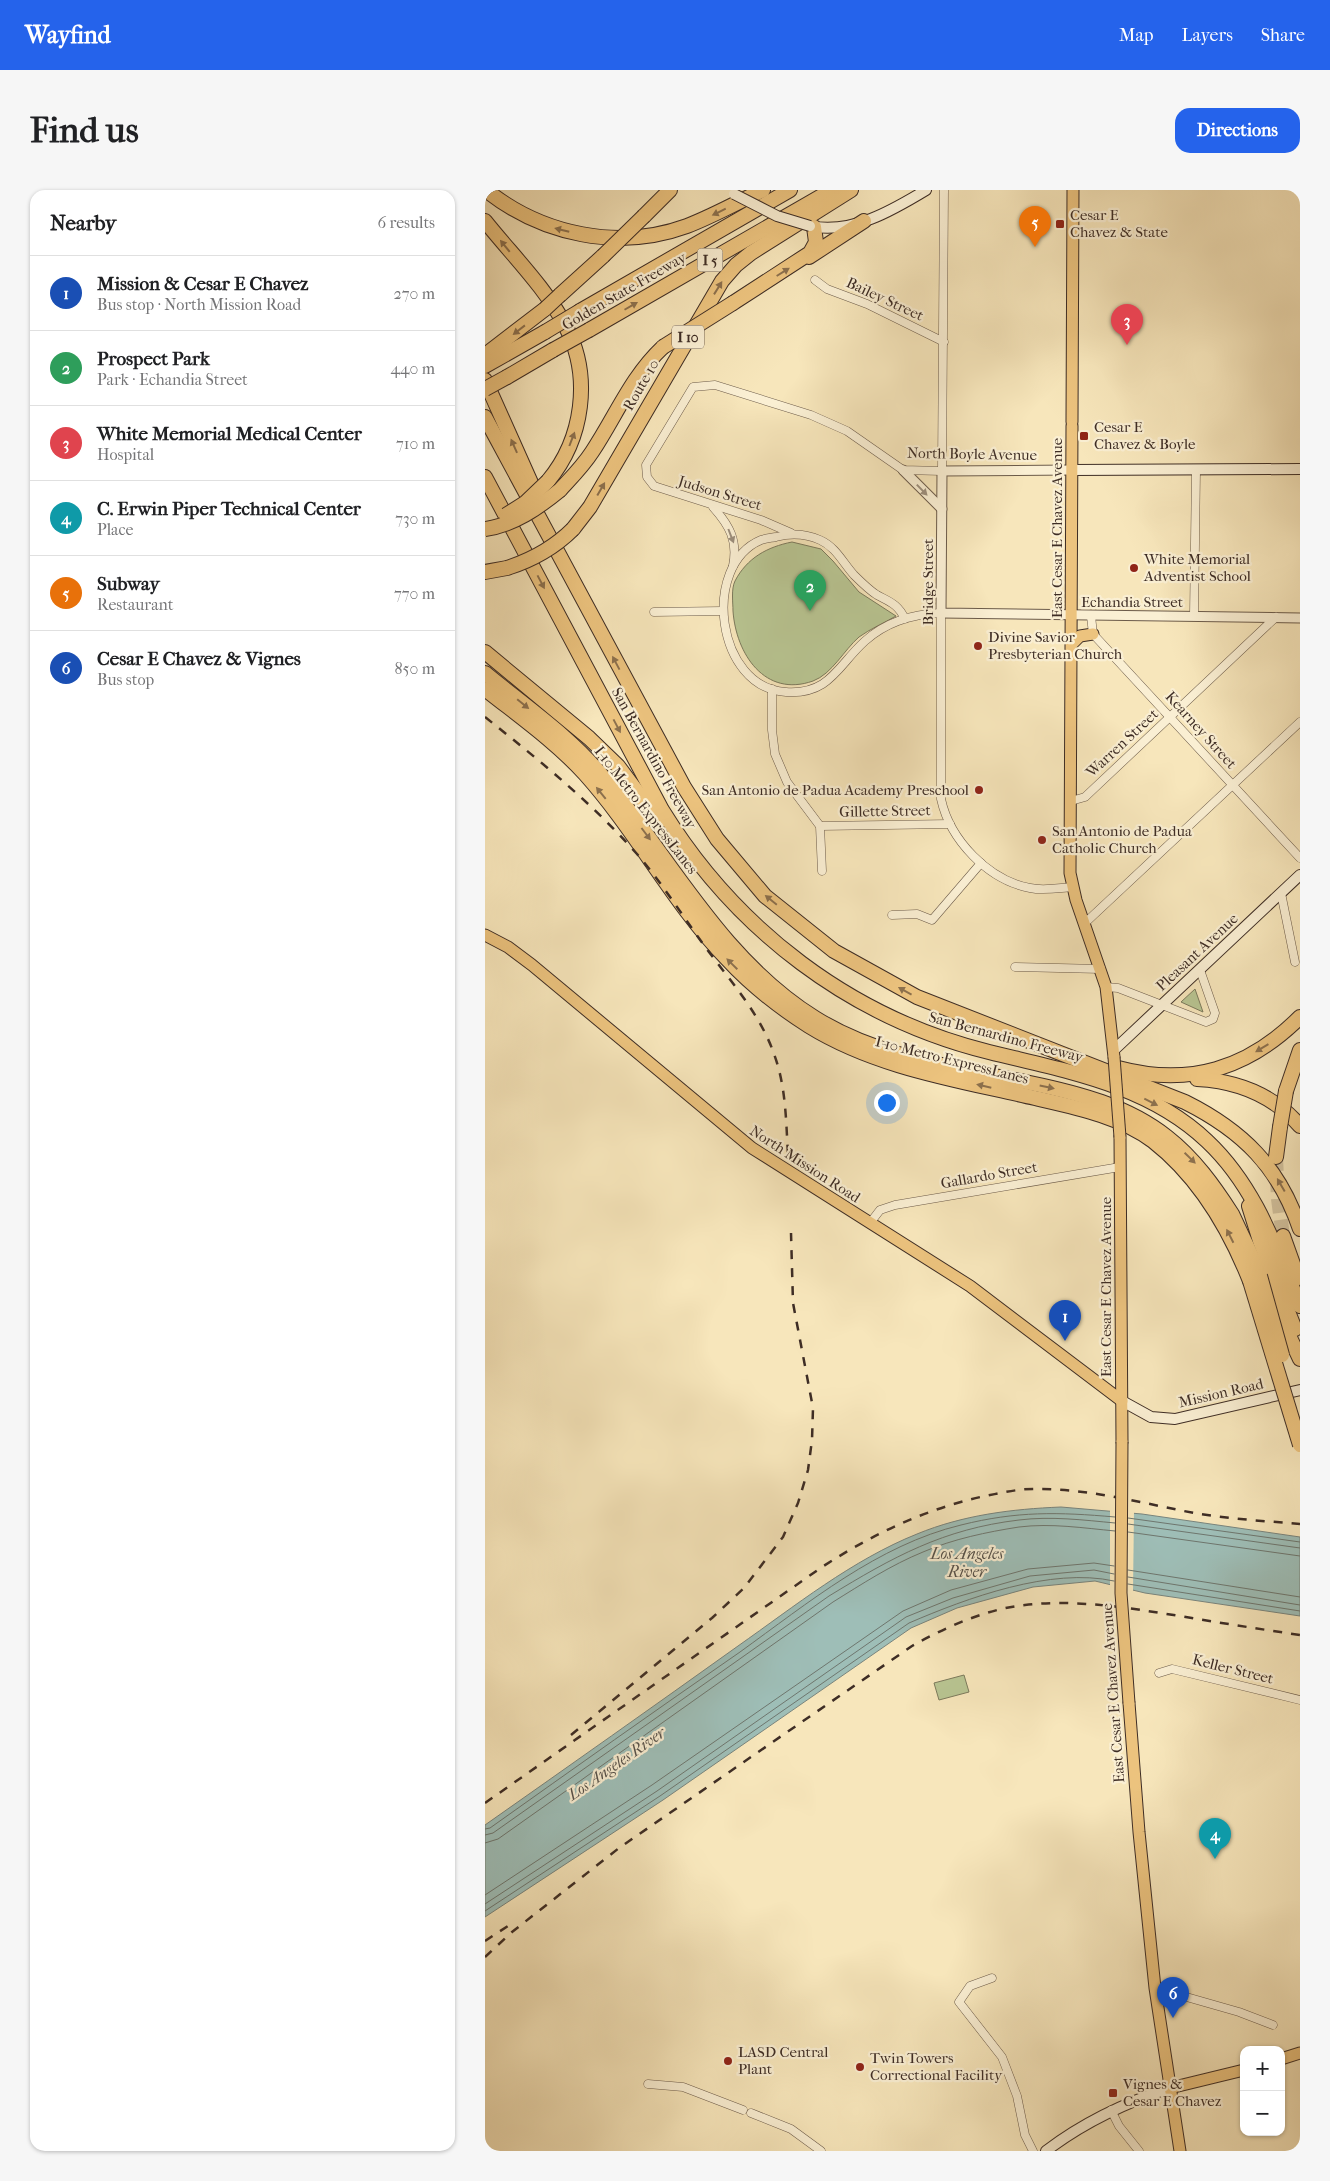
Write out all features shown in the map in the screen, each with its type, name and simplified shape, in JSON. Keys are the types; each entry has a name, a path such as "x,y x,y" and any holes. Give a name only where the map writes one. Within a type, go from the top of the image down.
{"highway":[{"path":"486,190 512,208 543,224 584,235 608,237 640,236 686,226 763,190"},
{"path":"490,357 560,296 670,190"},
{"name":"Golden State Freeway","path":"490,357 545,332 790,190"},
{"name":"Golden State Freeway","path":"485,389 832,190"},
{"name":"Route 10","path":"485,572 507,568 543,553 557,544 573,529 590,507 722,281 736,265 751,253 851,190"},
{"path":"485,221 557,311 575,347 581,388 580,410 563,459 547,481 515,510 485,525"},
{"path":"485,529 496,527 521,517 560,490 580,469 593,451 643,368 663,347 803,259 815,254 864,221"},
{"path":"803,259 814,249 816,242 812,227"},
{"path":"485,380 540,504 551,540"},
{"name":"San Bernardino Freeway","path":"485,417 684,788 717,839 765,896 834,951 917,998 1048,1049"},
{"name":"San Bernardino Freeway","path":"485,477 650,789 689,851 720,889 772,941 831,985 873,1009 941,1038 989,1052 1076,1073 1137,1095 1192,1127 1239,1177 1254,1200 1300,1306"},
{"path":"485,652 589,738 618,766 705,884 726,910 753,936 783,960 823,987 857,1004 873,1009"},
{"name":"I-10 Metro ExpressLanes","path":"485,673 573,746 603,777 729,944 755,973 785,998 838,1030 879,1048 909,1057 1069,1092 1101,1102 1152,1127 1167,1137 1194,1162 1219,1194 1239,1227 1300,1416"},
{"name":"I-10 Metro ExpressLanes","path":"485,689 558,748 583,772 602,794 705,933 745,977 780,1006 842,1044 874,1058 1066,1105 1131,1128 1151,1140 1170,1156 1201,1190 1255,1278 1300,1445"},
{"path":"1286,1032 1300,1012"},
{"path":"1170,1077 1208,1072 1237,1063 1286,1032 1300,1018"},
{"path":"1048,1049 1135,1073 1219,1080 1243,1087 1279,1106 1300,1126"},
{"path":"1048,1049 1185,1102 1221,1122 1251,1146 1276,1176 1287,1195 1300,1229"},
{"path":"1276,1157 1286,1091 1300,1050"},
{"path":"1219,1154 1252,1212 1260,1241 1300,1340"},
{"path":"1283,1236 1300,1286"},
{"path":"1255,1278 1300,1359"}],"main road":[{"path":"730,192 777,216 812,227 839,226 864,221 891,210 926,190"},
{"name":"East Cesar E Chavez Avenue","path":"1073,190 1072,644 1069,858 1072,887 1106,987 1114,1054 1120,1137 1122,1603 1139,1832 1155,1988 1180,2151"},
{"name":"North Boyle Avenue","path":"1071,470 1300,469"},
{"path":"1072,644 1080,636 1093,634"},
{"name":"Pleasant Avenue","path":"1114,1054 1162,1005 1300,875"},
{"name":"North Mission Road","path":"485,935 508,947 532,965 746,1143 969,1286 1122,1401"},
{"name":"Mission Road","path":"1122,1401 1151,1417 1175,1419 1300,1390"},
{"path":"1285,2058 1300,2053"},
{"path":"1046,2151 1075,2130 1111,2110 1170,2088 1240,2071"}],"street":[{"name":"Bridge Street","path":"944,190 941,799 950,824 962,842 981,863 996,875 1030,888 1042,890 1072,887"},
{"name":"Bailey Street","path":"815,280 827,289 870,305 944,342"},
{"name":"North Boyle Avenue","path":"646,474 647,465 693,386 715,385 811,415 847,431 903,470 1071,470"},
{"path":"903,470 942,509"},
{"path":"1194,616 1196,470"},
{"name":"Judson Street","path":"646,474 648,480 654,486 711,506 761,520 791,533"},
{"path":"711,506 723,519 736,551 731,572"},
{"name":"Echandia Street","path":"905,618 900,609 866,586 829,546 820,540 791,533 760,540 743,554 731,572 725,591 723,611 727,636 738,661 753,678 773,689 786,692 801,692 829,681 866,640 913,615 1300,618"},
{"path":"654,612 723,611"},
{"path":"1091,616 1093,634"},
{"name":"Warren Street","path":"1071,801 1085,797 1276,617"},
{"name":"Kearney Street","path":"1093,634 1300,858"},
{"path":"773,689 772,730 775,754 787,782 820,826 822,871"},
{"path":"1085,923 1300,722"},
{"name":"Gillette Street","path":"820,826 950,824"},
{"path":"893,915 917,914 932,920 981,863"},
{"path":"1281,893 1295,962"},
{"path":"1015,967 1101,969"},
{"path":"1106,987 1119,988 1199,1021 1206,1022 1213,1019 1215,1013 1200,970"},
{"name":"Gallardo Street","path":"870,1223 880,1210 895,1205 1120,1167"},
{"name":"Keller Street","path":"1159,1673 1172,1669 1300,1700"},
{"path":"992,1978 973,1984 959,2002 997,2049 1005,2065 1017,2096 1025,2135 1033,2151"},
{"path":"1155,1988 1239,2012 1273,2025"},
{"path":"648,2084 683,2087 743,2110"},
{"path":"1111,2110 1119,2126 1139,2151"},
{"path":"751,2114 791,2129 821,2151"}],"green space":[{"path":"792,542 821,549 859,592 896,616 859,637 820,678 796,685 781,683 767,678 756,668 747,657 740,642 735,627 733,611 734,584 745,566 766,550"},
{"path":"1195,989 1203,1012 1181,1002"},
{"path":"964,1675 969,1692 939,1700 934,1683"}],"water":[{"name":"Los Angeles River","path":"1061,1507 1142,1514 1300,1537 1300,1616 1145,1593 1095,1581 1033,1587 957,1608 911,1628 663,1800 485,1917 485,1825 803,1600 870,1557 917,1534 952,1522 1006,1511"}],"pier":[{"path":"1110,1509 1134,1511 1133,1592 1110,1587"}],"tunnel":[{"path":"1276,1157 1278,1199 1283,1236"}],"railway":[{"path":"485,717 583,799 637,854 656,877 746,1001 762,1027 778,1066 785,1104 788,1155"},
{"path":"571,1735 712,1618 744,1588 783,1537 798,1503 808,1470 812,1440 813,1408 793,1303 791,1233"},
{"path":"485,1803 822,1567 880,1533 941,1508 1009,1491 1054,1489 1114,1497 1207,1515 1300,1524"},
{"path":"485,1957 512,1932 619,1848 912,1646 967,1620 1010,1607 1064,1603 1103,1605 1141,1610 1300,1635"},
{"path":"485,1941 514,1922"}],"place":[{"name":"Cesar E Chavez & State","path":"1060,224"},
{"name":"Subway","path":"1035,247"},
{"name":"White Memorial Medical Center","path":"1127,345"},
{"name":"Cesar E Chavez & Boyle","path":"1084,436"},
{"name":"White Memorial Adventist School","path":"1134,568"},
{"name":"Prospect Park","path":"810,611"},
{"name":"Divine Savior Presbyterian Church","path":"978,646"},
{"name":"San Antonio de Padua Academy Preschool","path":"979,790"},
{"name":"San Antonio de Padua Catholic Church","path":"1042,840"},
{"name":"Mission & Cesar E Chavez","path":"1065,1341"},
{"name":"C. Erwin Piper Technical Center","path":"1215,1859"},
{"name":"Cesar E Chavez & Vignes","path":"1173,2018"},
{"name":"LASD Central Plant","path":"728,2061"},
{"name":"Twin Towers Correctional Facility","path":"860,2067"},
{"name":"Vignes & Cesar E Chavez","path":"1113,2093"}]}
